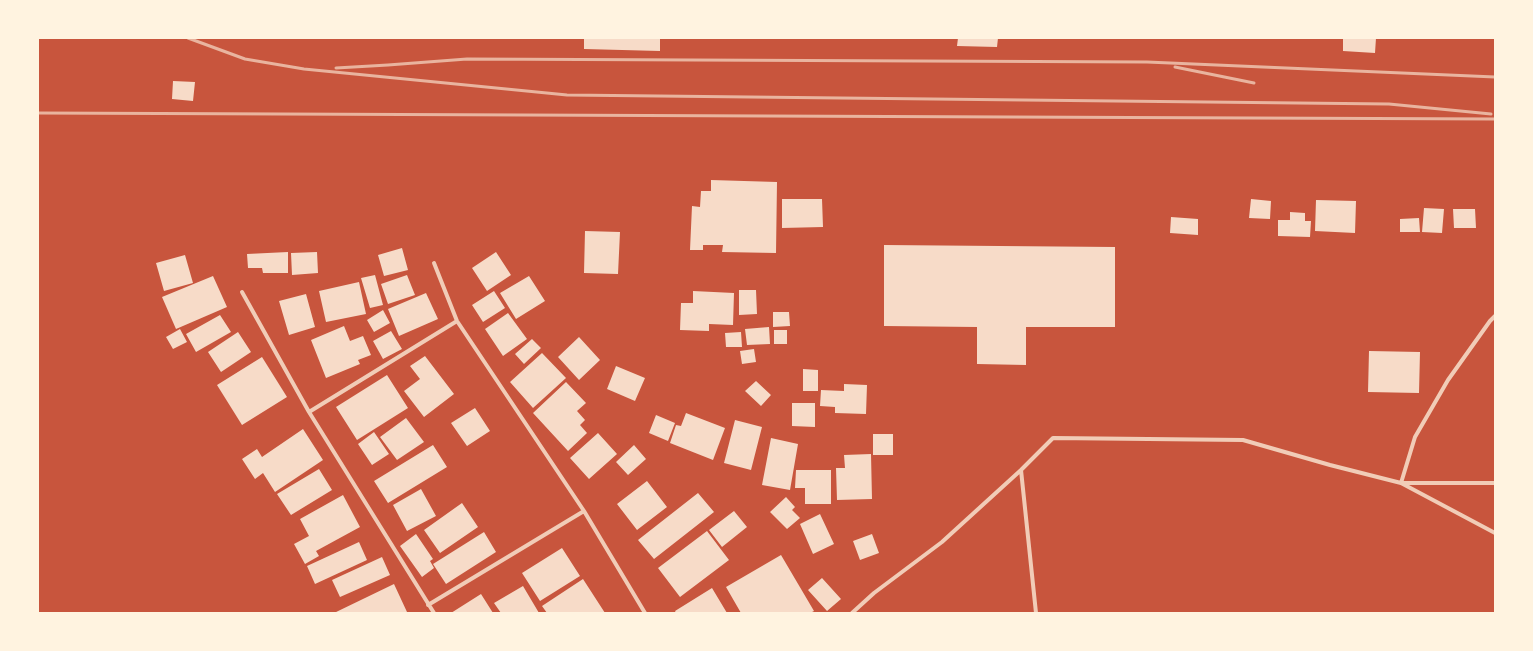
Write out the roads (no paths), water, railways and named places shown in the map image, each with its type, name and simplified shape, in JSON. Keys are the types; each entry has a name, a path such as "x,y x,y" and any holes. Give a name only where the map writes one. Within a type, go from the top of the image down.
{"street":[{"path":"434,263 457,321 584,511 645,613"},
{"path":"242,292 309,412 434,613"},
{"path":"1401,483 1415,437 1448,380 1495,316"},
{"path":"309,412 457,321"},
{"path":"852,613 874,592 942,542 1021,470 1052,438 1243,440 1330,465 1401,483 1495,533"},
{"path":"1021,470 1036,613"},
{"path":"1401,483 1495,483"},
{"path":"428,605 584,511"}],"railway":[{"path":"188,38 245,59 304,69 567,95 1389,104 1491,114"},
{"path":"336,68 467,59 1147,62 1495,77"},
{"path":"1175,67 1254,83"},
{"path":"38,113 1495,119"}]}
